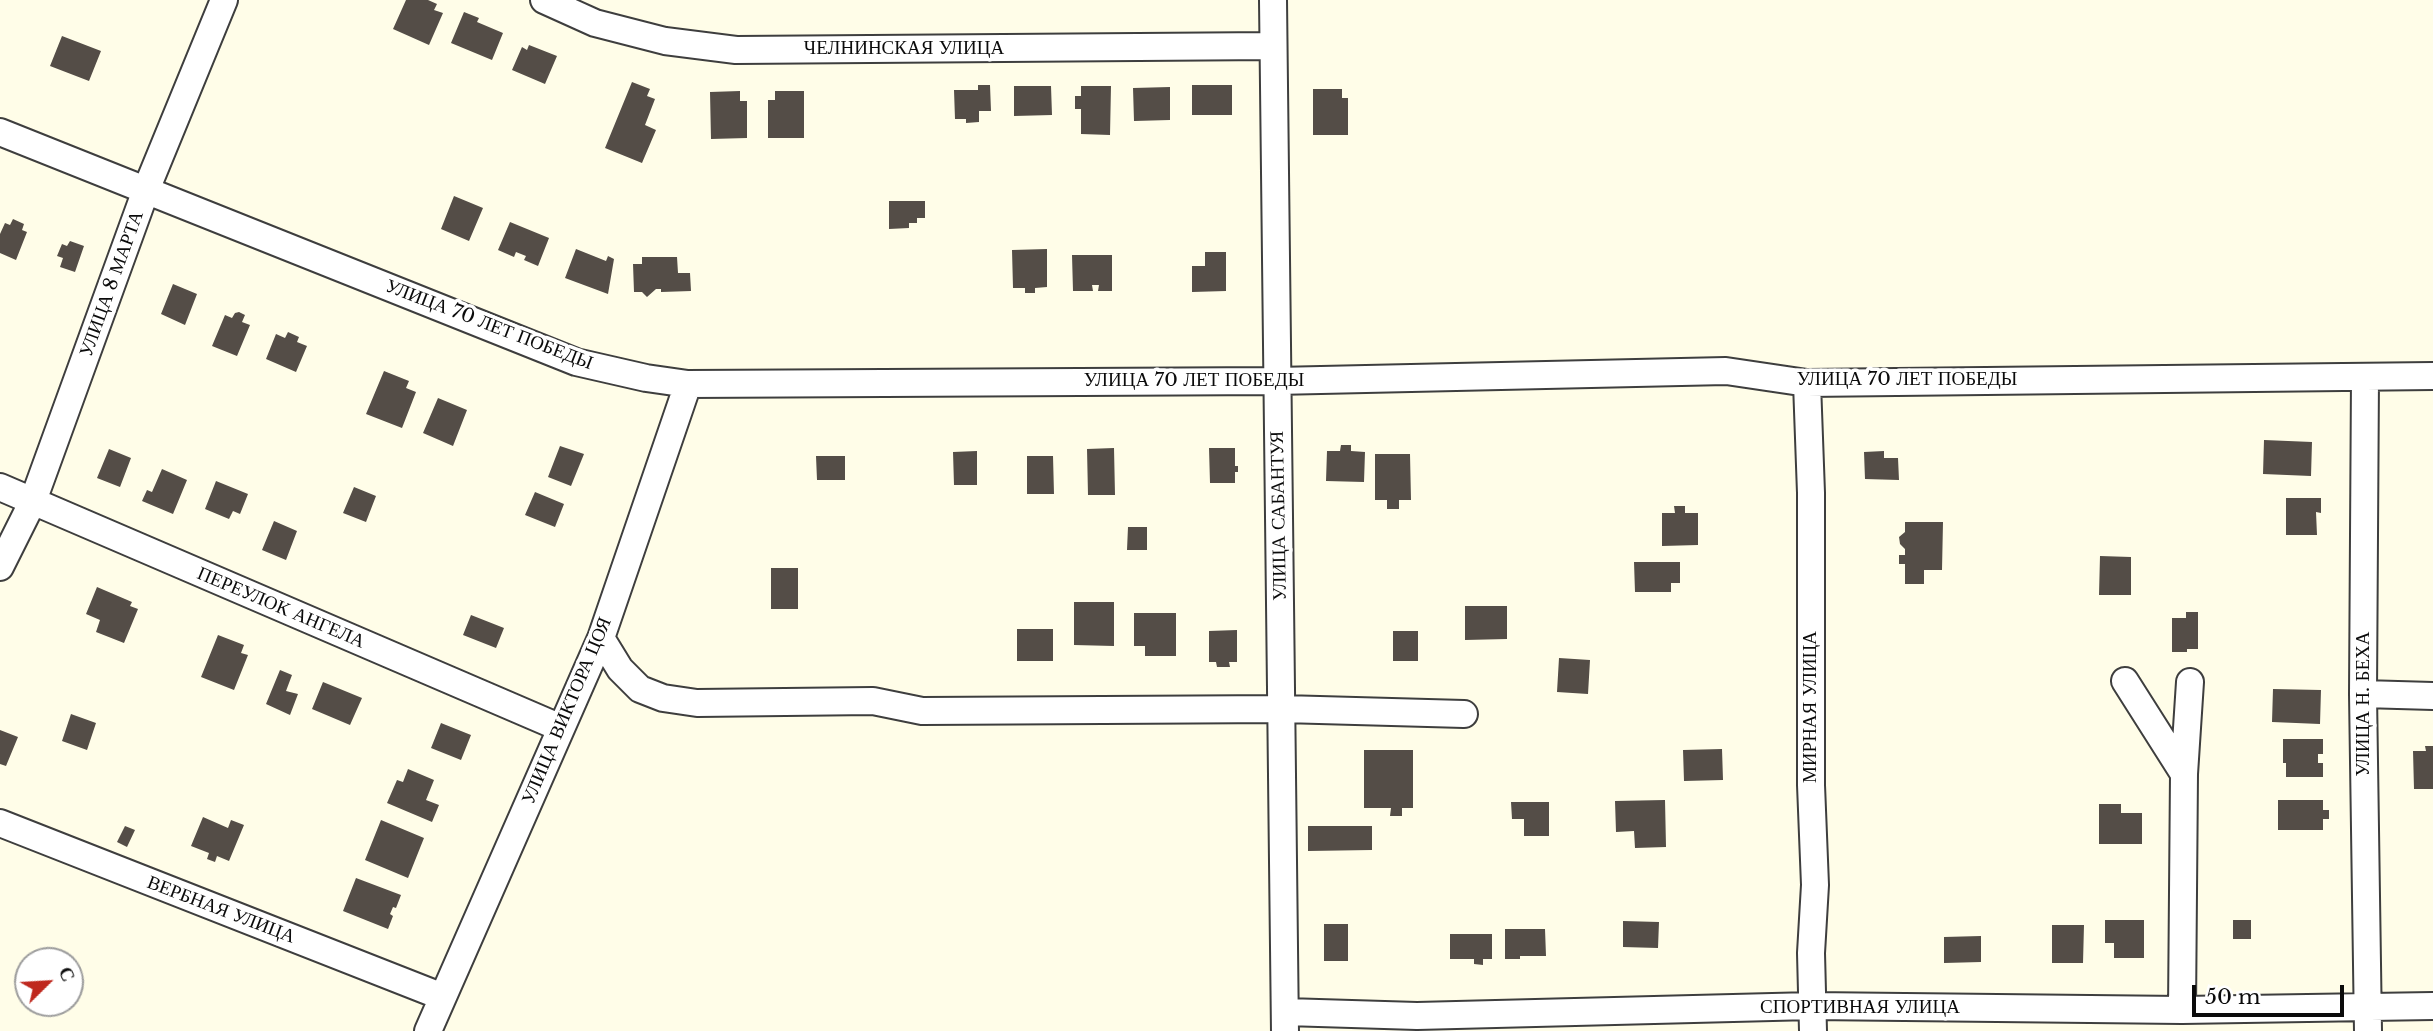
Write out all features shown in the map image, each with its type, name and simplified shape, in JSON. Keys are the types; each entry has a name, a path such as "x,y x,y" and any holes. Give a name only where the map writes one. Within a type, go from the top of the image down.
{"street":[{"name":"УЛИЦА 8 МАРТА","path":"0,568 33,501 146,190 224,0"},
{"name":"ЧЕЛНИНСКАЯ УЛИЦА","path":"544,0 595,23 630,33 665,41 736,50 1272,46"},
{"name":"УЛИЦА САБАНТУЯ","path":"1273,0 1286,1021"},
{"name":"УЛИЦА 70 ЛЕТ ПОБЕДЫ","path":"0,132 576,362 646,378 688,384 1276,381 1726,371 1807,383 2433,376"},
{"name":"УЛИЦА Н. БЕХА","path":"2365,377 2362,694 2368,1018"},
{"name":"МИРНАЯ УЛИЦА","path":"1807,383 1811,493 1811,785 1815,885 1811,953 1813,1019"},
{"name":"УЛИЦА ВИКТОРА ЦОЯ","path":"428,1031 601,638 688,384"},
{"name":"ПЕРЕУЛОК АНГЕЛА","path":"0,487 561,728"},
{"path":"601,638 620,669 640,689 663,698 697,703 873,701 922,711 1283,709 1464,714"},
{"path":"2125,681 2184,774"},
{"path":"2182,1010 2184,774 2190,682"},
{"path":"2362,694 2433,696"},
{"name":"ВЕРБНАЯ УЛИЦА","path":"0,822 443,997"},
{"name":"СПОРТИВНАЯ УЛИЦА","path":"1286,1021 1417,1016 1813,1019 2182,1010 2368,1018 2433,1006"}],"building":[{"path":"406,0 428,0 437,4 434,10 443,13 429,45 393,29"},
{"path":"464,12 479,18 477,22 503,33 492,60 451,43"},
{"path":"62,36 101,51 89,81 50,66"},
{"path":"529,45 557,56 545,84 512,70 522,47 527,50"},
{"path":"632,82 650,89 647,96 655,99 645,125 656,130 642,163 605,148"},
{"path":"978,85 990,85 991,111 979,111 979,122 966,123 966,119 955,119 954,90 978,90"},
{"path":"1192,85 1232,85 1232,115 1192,115"},
{"path":"1014,86 1051,86 1052,115 1014,116"},
{"path":"1081,86 1111,86 1110,135 1081,134 1081,109 1075,109 1075,96 1081,96"},
{"path":"1170,87 1170,120 1134,121 1133,88"},
{"path":"1313,89 1342,89 1342,98 1348,98 1348,135 1313,135"},
{"path":"740,91 740,101 747,101 747,138 711,139 710,92"},
{"path":"775,91 804,91 804,138 768,138 768,100 775,100"},
{"path":"454,196 483,208 469,241 441,229"},
{"path":"889,201 925,201 925,218 917,218 917,223 909,223 909,228 889,229"},
{"path":"13,219 24,224 22,230 27,232 16,260 0,253 0,234 5,223 10,225"},
{"path":"510,222 549,238 538,266 524,260 526,256 516,252 514,257 498,250"},
{"path":"70,241 84,246 75,272 60,267 63,258 57,256 62,244 67,246"},
{"path":"576,249 606,261 608,256 614,259 608,294 565,278"},
{"path":"1047,249 1047,287 1035,288 1035,293 1025,293 1025,288 1013,288 1012,250"},
{"path":"1205,252 1226,252 1226,291 1192,292 1192,266 1205,266"},
{"path":"1072,255 1112,255 1112,291 1098,291 1099,285 1092,285 1093,291 1073,291"},
{"path":"642,257 677,257 678,273 690,273 691,291 661,292 661,289 656,289 647,297 642,292 634,292 633,264 642,264"},
{"path":"173,284 197,294 185,325 161,314"},
{"path":"239,312 245,315 242,322 250,325 237,356 212,346 225,315 232,318"},
{"path":"288,332 299,337 297,342 307,346 296,372 266,359 276,334 285,338"},
{"path":"384,371 409,381 406,388 416,392 402,428 366,414"},
{"path":"438,398 467,410 453,446 423,433"},
{"path":"2264,440 2312,442 2311,476 2263,474"},
{"path":"1341,445 1351,445 1351,451 1365,452 1364,482 1326,481 1327,451 1340,451"},
{"path":"560,446 584,454 571,486 548,477"},
{"path":"1114,448 1115,495 1088,495 1087,449"},
{"path":"1209,448 1235,448 1235,466 1238,466 1238,472 1235,472 1235,483 1210,483"},
{"path":"109,449 131,458 120,487 97,478"},
{"path":"977,451 977,485 954,485 953,452"},
{"path":"1884,451 1884,458 1898,458 1899,480 1865,479 1864,452"},
{"path":"1375,454 1410,454 1411,500 1399,500 1399,509 1387,509 1387,500 1375,500"},
{"path":"816,456 845,456 845,480 817,480"},
{"path":"1027,456 1053,456 1054,494 1027,494"},
{"path":"162,469 187,480 173,514 142,501 147,490 152,492"},
{"path":"216,481 248,494 240,514 233,511 229,519 205,509"},
{"path":"354,487 376,496 366,522 343,513"},
{"path":"535,492 564,504 555,527 525,515"},
{"path":"2286,498 2321,498 2321,513 2316,512 2317,535 2286,535"},
{"path":"1674,506 1685,506 1685,513 1698,513 1698,545 1662,546 1662,513 1675,513"},
{"path":"274,521 297,531 286,560 262,550"},
{"path":"1905,522 1943,522 1942,570 1924,570 1924,584 1905,584 1905,564 1899,564 1899,555 1905,555 1905,549 1900,544 1899,537 1905,532"},
{"path":"1128,527 1147,527 1147,550 1127,550"},
{"path":"2100,556 2131,557 2131,595 2099,595"},
{"path":"1634,562 1680,562 1680,583 1671,583 1671,592 1635,592"},
{"path":"771,568 798,568 798,609 771,609"},
{"path":"97,587 132,602 130,606 138,609 124,643 96,632 100,620 86,614"},
{"path":"1074,602 1114,602 1114,646 1074,645"},
{"path":"1465,606 1507,606 1507,639 1465,640"},
{"path":"2186,612 2198,612 2198,649 2172,652 2172,618 2186,618"},
{"path":"1134,613 1176,613 1176,656 1145,656 1145,646 1134,646"},
{"path":"471,615 504,628 496,648 463,635"},
{"path":"1017,629 1053,629 1053,661 1017,661"},
{"path":"1237,630 1237,662 1229,662 1230,667 1217,667 1216,662 1209,662 1209,631"},
{"path":"1393,631 1418,631 1418,661 1393,661"},
{"path":"218,635 244,645 241,653 248,655 234,690 201,677"},
{"path":"1559,658 1590,660 1588,694 1557,692"},
{"path":"280,670 292,675 286,691 298,694 290,715 266,704"},
{"path":"323,682 362,698 350,725 312,709"},
{"path":"2273,689 2321,690 2320,724 2272,722"},
{"path":"71,714 96,723 87,750 62,741"},
{"path":"441,723 471,735 461,760 431,748"},
{"path":"0,730 18,737 6,766 0,764"},
{"path":"2283,739 2323,739 2323,754 2318,754 2318,763 2323,763 2323,777 2286,777"},
{"path":"2425,746 2433,746 2433,789 2414,789 2413,751 2426,751"},
{"path":"1722,749 1723,780 1684,781 1683,750"},
{"path":"1364,750 1413,750 1413,808 1402,808 1402,816 1390,816 1391,808 1364,808"},
{"path":"408,769 434,780 426,800 439,805 432,822 387,803 397,780 403,782"},
{"path":"1665,800 1666,847 1635,848 1634,831 1616,832 1615,801"},
{"path":"2278,800 2323,800 2323,810 2329,810 2329,819 2323,819 2323,830 2278,830"},
{"path":"1511,802 1549,802 1549,836 1524,836 1524,819 1512,819"},
{"path":"2099,804 2121,804 2121,813 2142,813 2142,844 2099,844"},
{"path":"203,817 228,828 231,820 244,825 229,861 217,856 215,862 207,859 209,853 191,846"},
{"path":"381,820 424,838 408,878 365,860"},
{"path":"125,826 135,830 127,847 117,842"},
{"path":"1308,826 1372,826 1372,850 1308,851"},
{"path":"356,878 401,895 396,908 393,907 390,914 393,916 388,929 343,911"},
{"path":"2105,920 2144,920 2144,958 2114,958 2114,943 2105,943"},
{"path":"2233,920 2251,920 2251,939 2233,939"},
{"path":"1623,921 1659,922 1658,948 1623,947"},
{"path":"1324,924 1348,924 1348,961 1324,961"},
{"path":"2052,925 2084,925 2083,963 2052,963"},
{"path":"1505,929 1545,929 1546,956 1505,959"},
{"path":"1450,934 1492,934 1492,959 1483,959 1483,965 1474,964 1474,959 1450,959"},
{"path":"1981,936 1981,962 1944,963 1944,937"}]}
